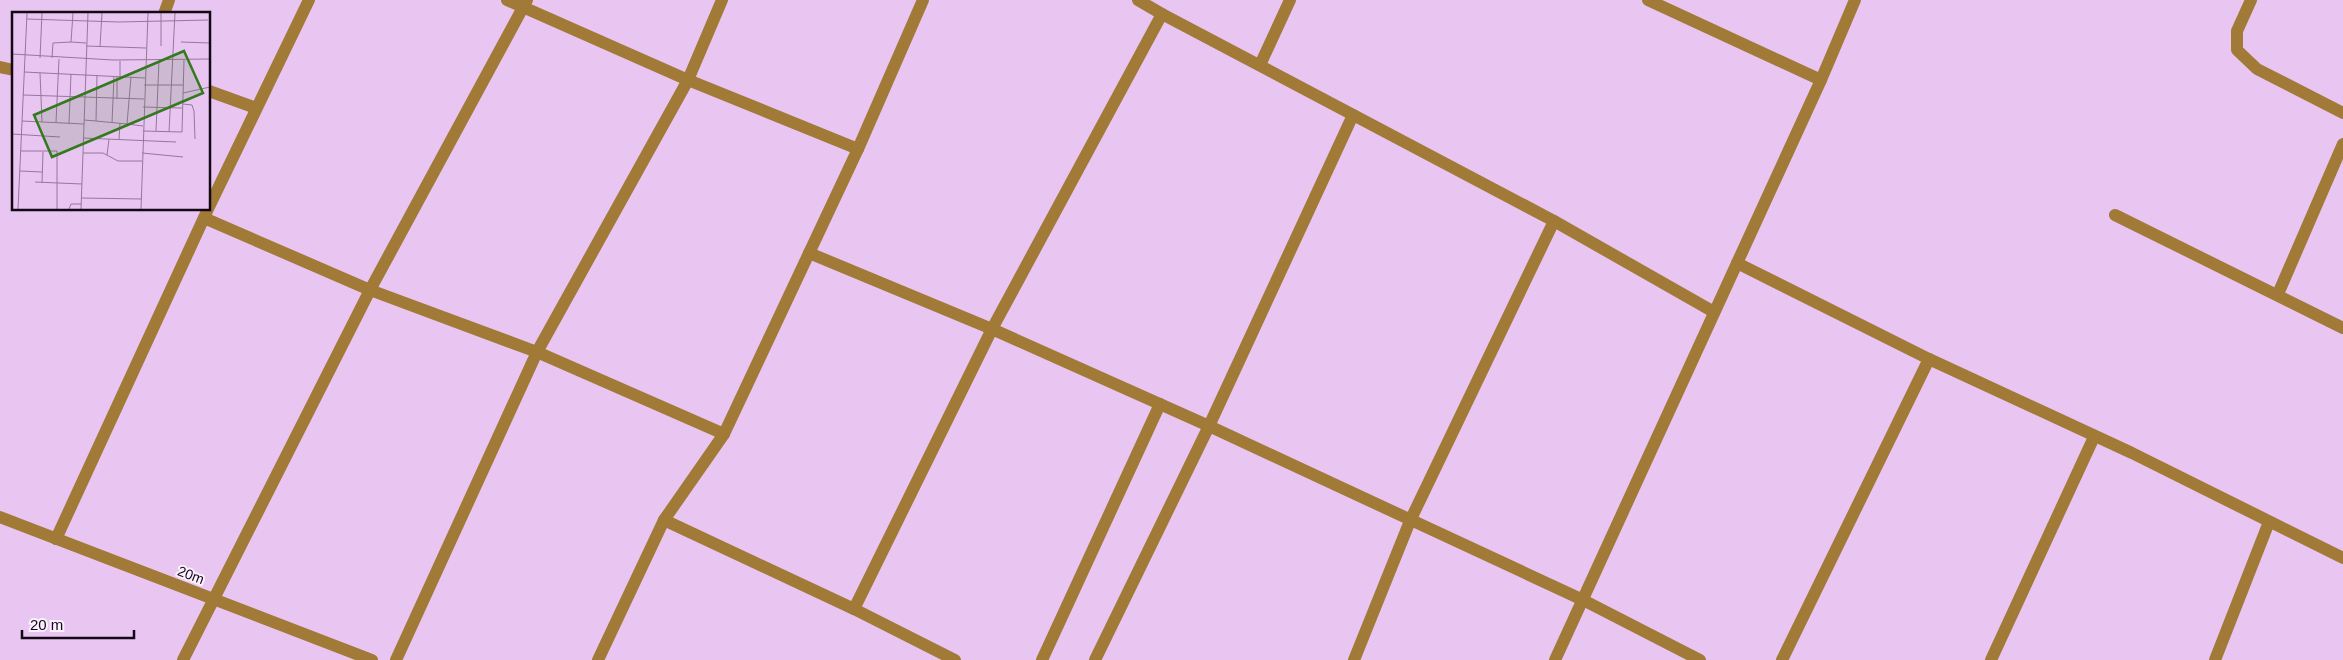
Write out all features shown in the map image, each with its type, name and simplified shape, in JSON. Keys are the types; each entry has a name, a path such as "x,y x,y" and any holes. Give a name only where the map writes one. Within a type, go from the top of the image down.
{"street":[{"path":"165,12 169,0"},
{"path":"210,205 309,0"},
{"path":"508,0 526,4 688,80 858,149"},
{"path":"396,660 536,352 688,80 722,0"},
{"path":"598,660 664,520 724,434 858,149 923,0"},
{"path":"1138,0 1554,221 1714,312"},
{"path":"1260,65 1290,0"},
{"path":"1648,0 1821,80"},
{"path":"1555,660 1821,80 1855,0"},
{"path":"2251,0 2237,31 2237,50 2256,68 2343,113"},
{"path":"183,660 370,290 526,4"},
{"path":"854,609 992,329 1162,14"},
{"path":"210,90 256,108"},
{"path":"1095,660 1209,426 1353,115"},
{"path":"2278,294 2343,144"},
{"path":"56,539 207,211 370,290 536,352 724,434"},
{"path":"2116,215 2343,328"},
{"path":"1354,660 1410,521 1554,221"},
{"path":"809,253 992,329 1209,426 1583,600 1700,660"},
{"path":"1737,263 1929,359 2132,454 2343,558"},
{"path":"1782,660 1929,359"},
{"path":"1042,660 1160,404"},
{"path":"1991,660 2094,437"},
{"name":"20m","path":"0,517 372,660"},
{"path":"664,520 854,609 955,660"},
{"path":"2215,660 2269,522"}]}
